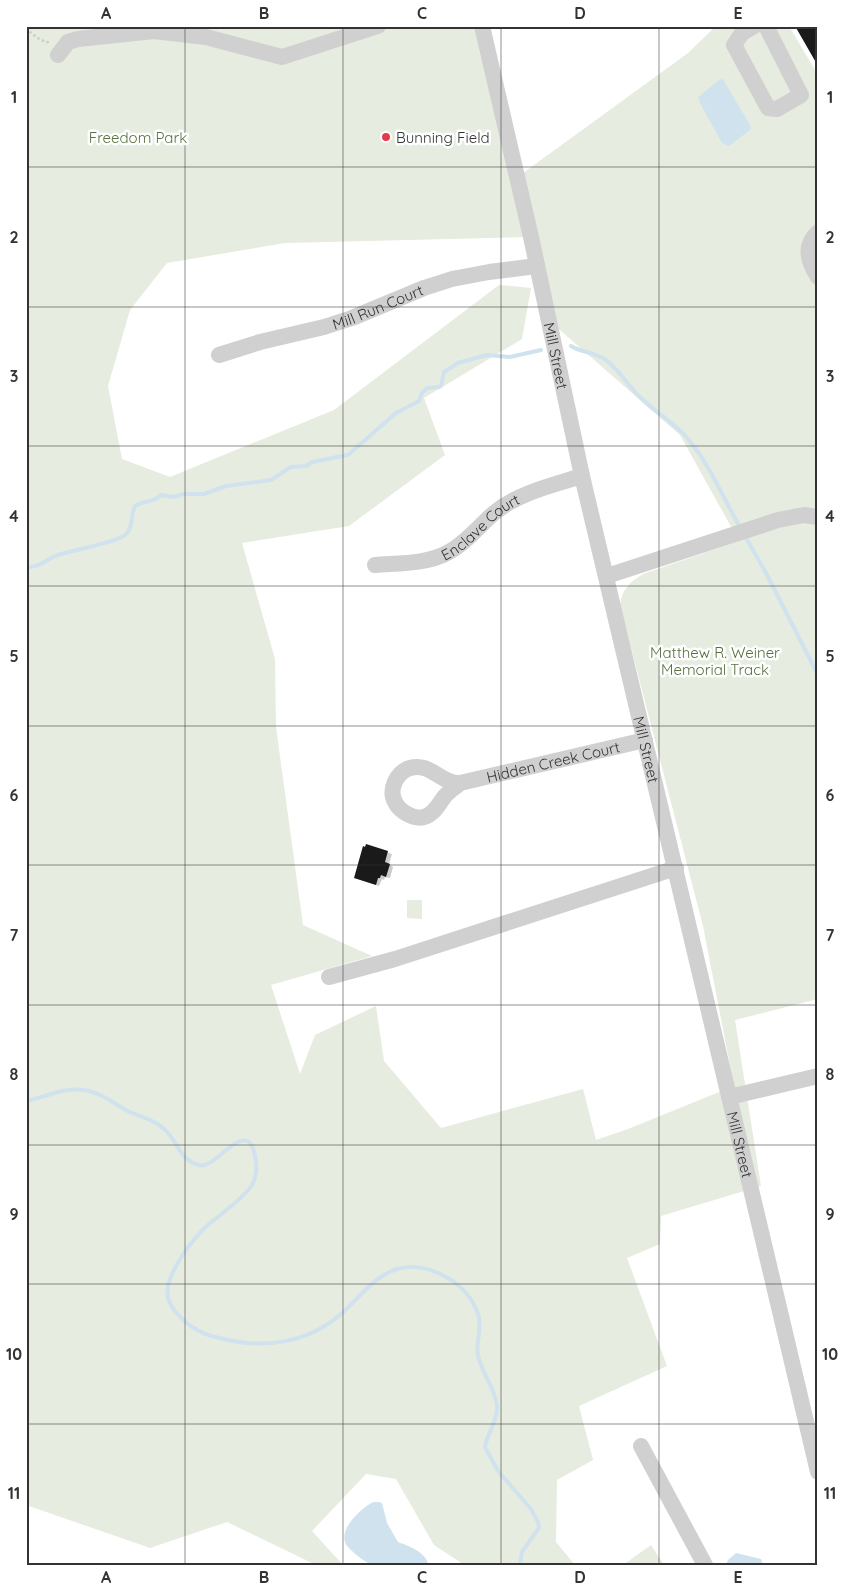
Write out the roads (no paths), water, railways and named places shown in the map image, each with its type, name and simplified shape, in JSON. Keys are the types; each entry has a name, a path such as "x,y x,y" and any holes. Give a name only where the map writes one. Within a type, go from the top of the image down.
{"street":[{"path":"63,49 98,36 154,30 206,37 282,57 378,26"},
{"name":"Mill Street","path":"482,26 537,266 582,476 818,1472"},
{"path":"754,26 742,33 734,45 768,108 777,109 801,95 766,26"},
{"path":"818,232 813,237 809,246 808,256 811,267 818,277"},
{"name":"Mill Run Court","path":"219,355 260,342 324,328 424,288 452,279 537,266"},
{"name":"Enclave Court","path":"376,566 421,561 448,553 508,504 542,489 582,476"},
{"path":"607,576 778,520 804,515 818,517"},
{"name":"Hidden Creek Court","path":"460,784 645,740"},
{"path":"329,977 395,959 676,868"},
{"path":"729,1097 818,1076"},
{"path":"642,1446 705,1565"}],"water":[{"path":"723,79 751,127 750,130 729,146 722,143 698,97 719,80"},
{"path":"373,1502 382,1503 387,1523 398,1542 420,1553 429,1565 372,1565 346,1545 344,1536 349,1524 358,1513"},
{"path":"736,1553 761,1559 763,1565 726,1565 728,1560"}],"waterway":[{"path":"571,346 606,360 642,399 683,433 703,460 740,527"},
{"path":"26,567 39,565 58,555 120,538 130,529 135,506 158,498 161,495 174,497 184,494 204,494 226,486 271,480 291,467 306,466 312,462 348,455 396,413 419,401 422,393 427,388 441,386 444,372 458,363 487,355 510,357 541,350"},
{"path":"745,536 818,675"},
{"path":"26,1101 63,1091 90,1091 160,1126 171,1136 187,1159 201,1165 212,1162 234,1144 248,1141 253,1148 256,1162 256,1174 253,1183 232,1206 209,1224 188,1247 170,1279 168,1289 170,1303 181,1318 204,1333 239,1342 255,1343 286,1341 300,1337 315,1332 328,1324 374,1282 397,1269 409,1267 434,1271 456,1284 473,1303 478,1314 480,1325 477,1346 478,1356 496,1399 496,1417 485,1447 498,1471 531,1509 538,1522 539,1527 522,1552 520,1565"}],"place":[{"name":"Bunning Field","path":"386,137"}],"park label":[{"name":"Freedom Park","path":"138,137"},
{"name":"Matthew R. Weiner Memorial Track","path":"715,660"}]}
